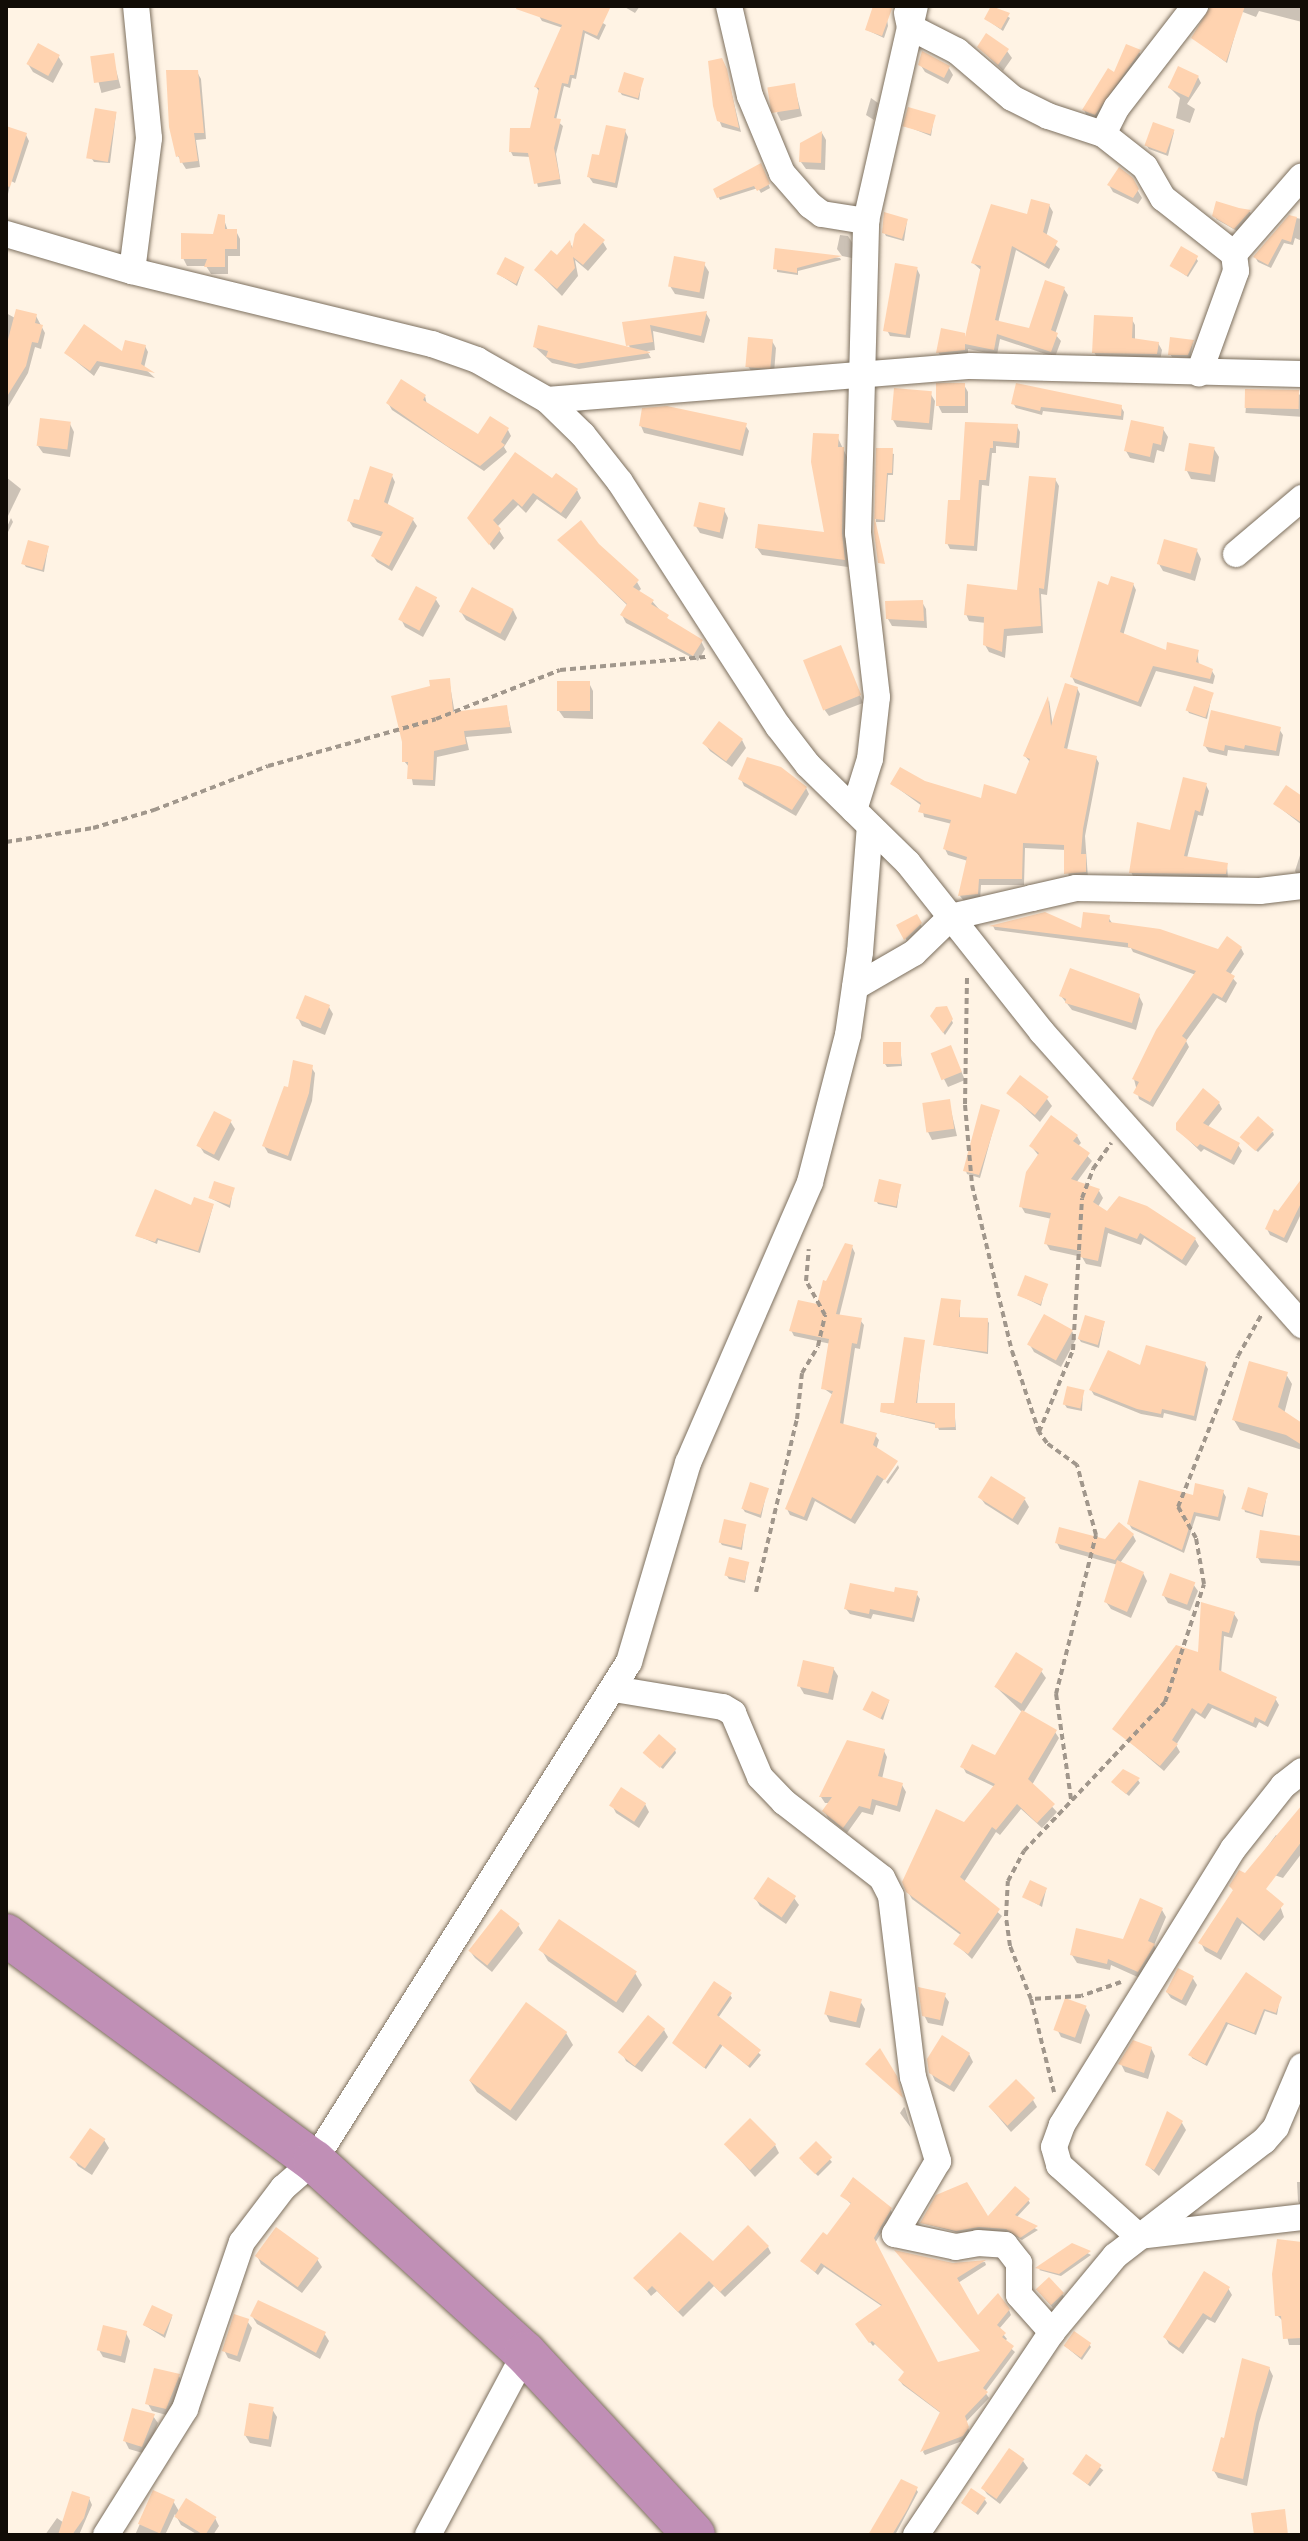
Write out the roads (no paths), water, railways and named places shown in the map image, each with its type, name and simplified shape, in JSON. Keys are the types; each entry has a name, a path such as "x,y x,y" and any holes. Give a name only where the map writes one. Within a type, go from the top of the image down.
{"highway":[{"path":"6,1935 314,2161 525,2353 694,2535"}],"street":[{"path":"132,271 149,138 136,6"},
{"path":"729,6 750,96 782,173 822,214 866,221"},
{"path":"1103,134 1117,107 1195,6"},
{"path":"106,2535 185,2409 242,2242 283,2188 314,2161 629,1662 643,1625 688,1463 810,1182 838,1078 855,987 862,818 877,697 858,533 866,221 911,13 1012,98 1048,116 1103,134 1145,167 1163,198 1234,254 1236,271 1199,373"},
{"path":"1234,254 1302,176"},
{"path":"6,234 132,271 432,344 477,360 547,400 583,435 620,482 731,655 808,765 908,863 968,940 1127,1129 1302,1325"},
{"path":"547,400 971,366 1302,374"},
{"path":"1236,554 1302,498"},
{"path":"855,987 914,953 951,917 1076,888 1247,891 1302,886"},
{"path":"614,1689 723,1707 733,1713 760,1777 784,1802 882,1878 891,1896 913,2077 938,2161 895,2234 956,2247 978,2243 1005,2245 1019,2263 1019,2295 1052,2332"},
{"path":"1302,1771 1283,1786 1233,1849 1062,2125 1054,2147 1059,2165 1138,2236 1302,2217"},
{"path":"916,2535 1052,2332 1115,2256 1251,2152 1276,2127 1302,2066"},
{"path":"1276,2127 1302,2118"},
{"path":"428,2535 525,2353"}]}
